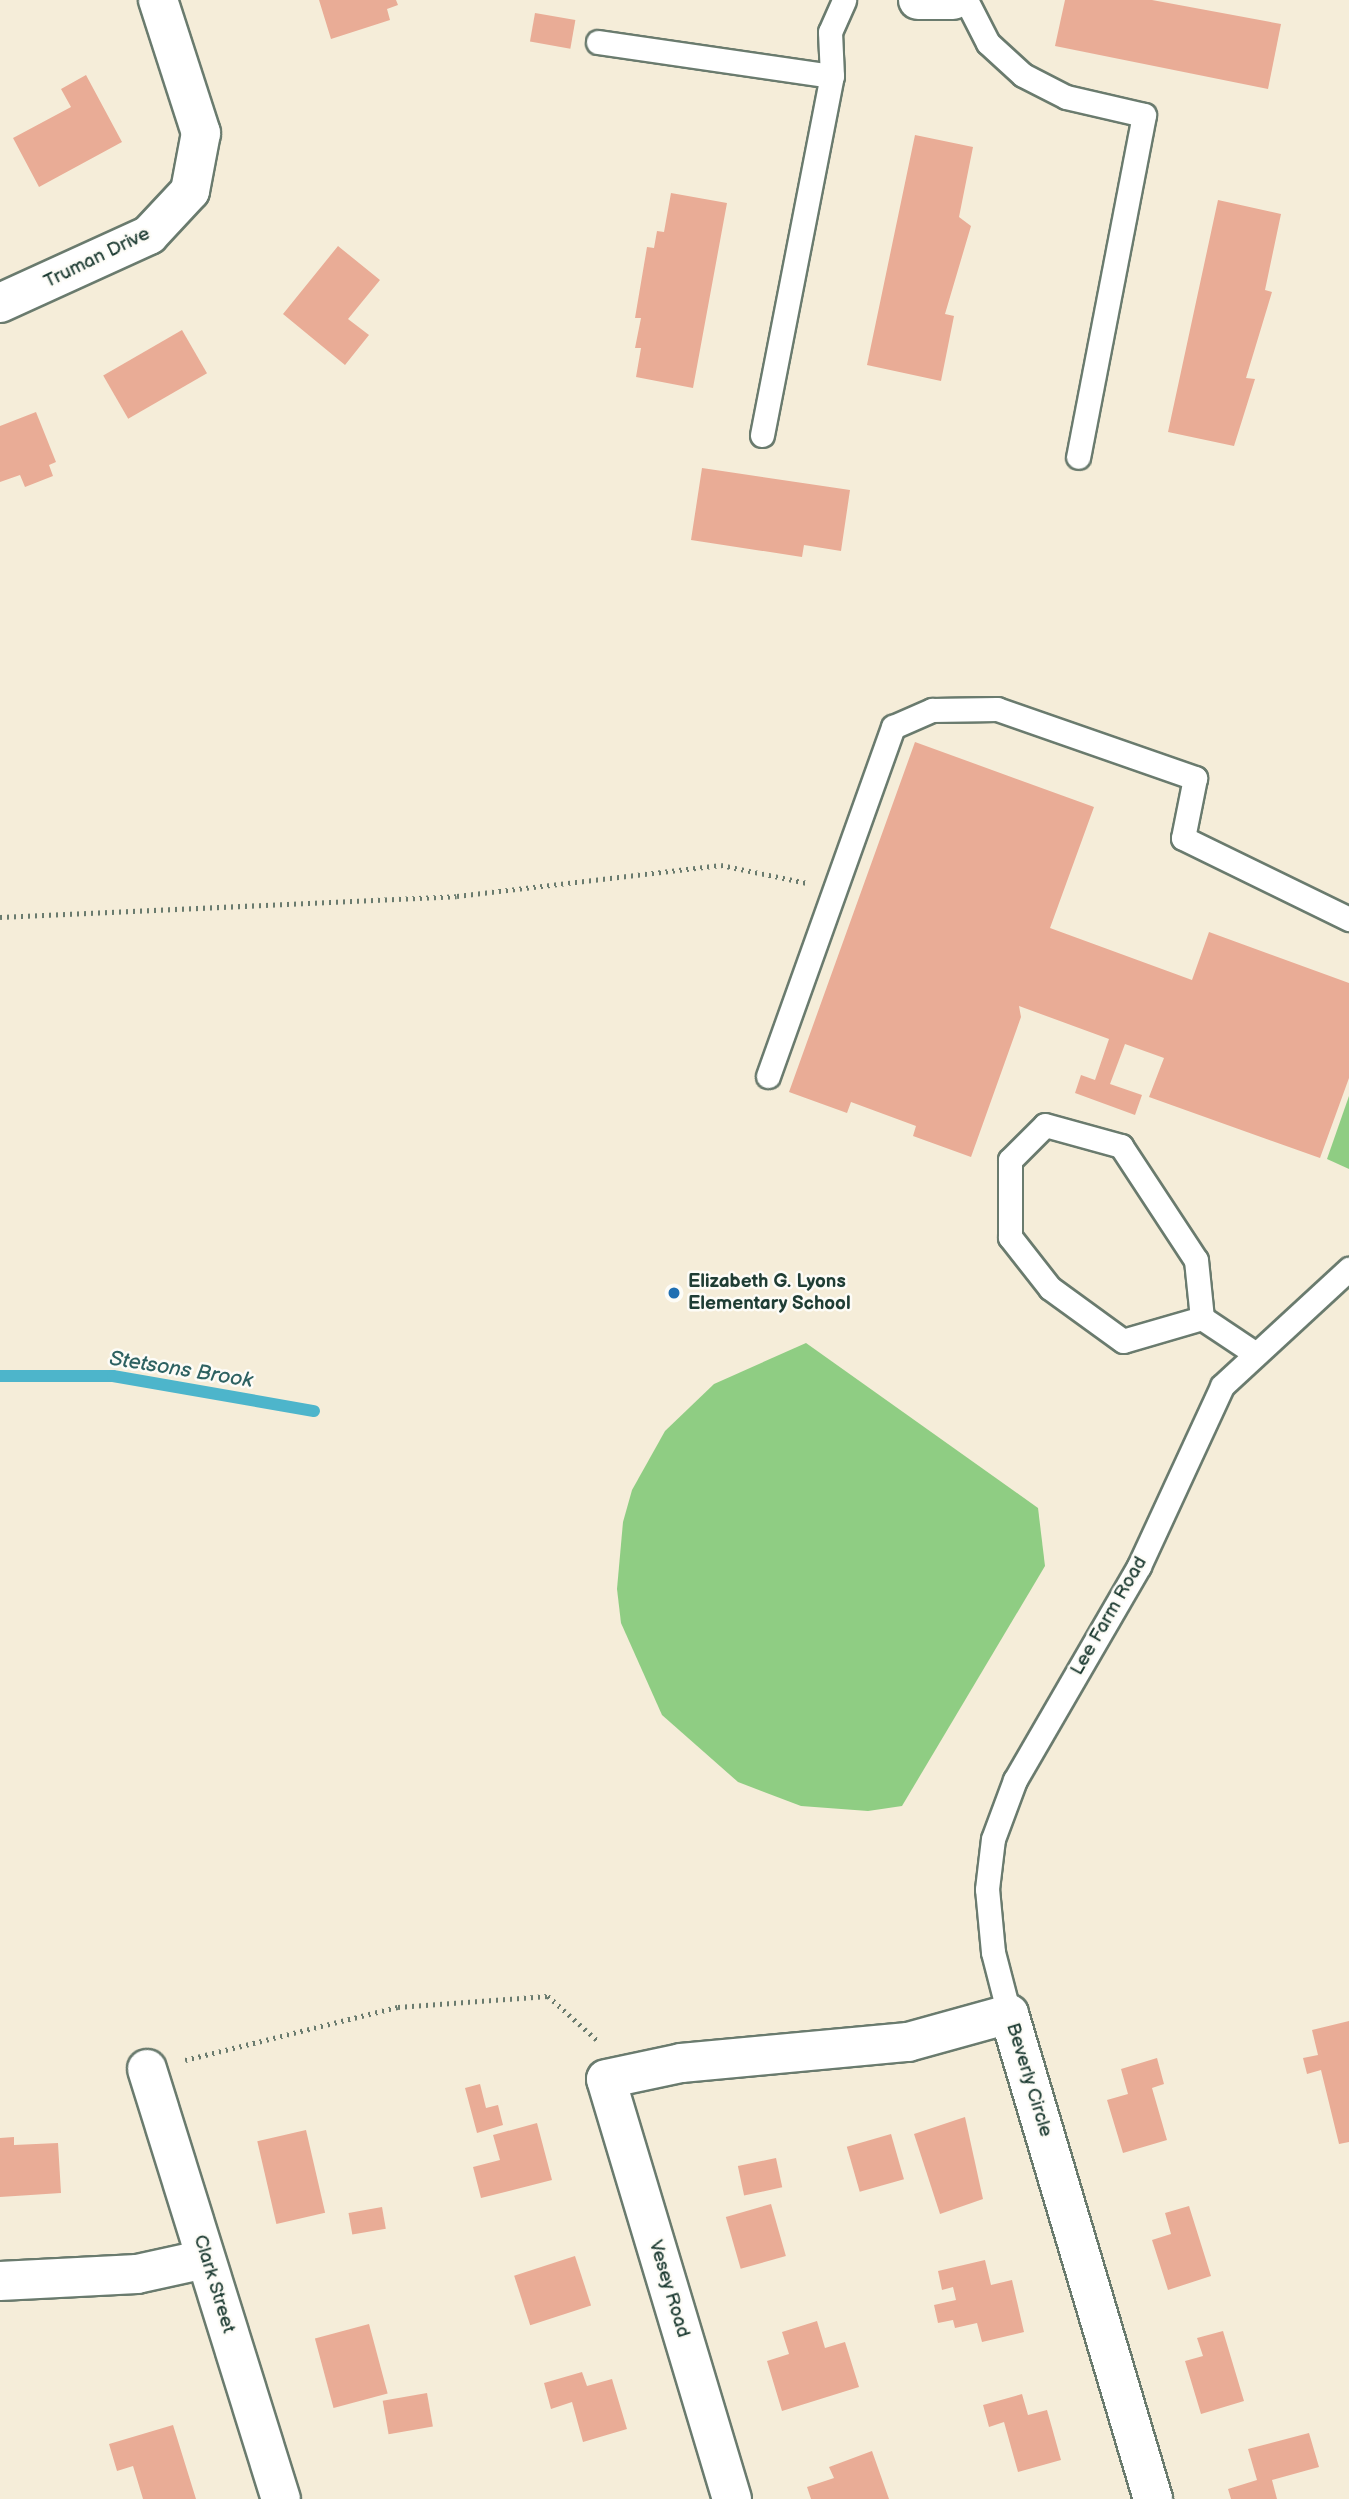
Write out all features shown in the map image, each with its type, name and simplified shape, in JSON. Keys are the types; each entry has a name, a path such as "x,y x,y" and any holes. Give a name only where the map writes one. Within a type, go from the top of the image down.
{"street":[{"name":"Truman Drive","path":"0,303 149,235 190,191 201,133 158,0"},
{"path":"918,0 953,0"},
{"name":"Beverly Circle","path":"619,2075 908,2042 1009,2014 1153,2499"},
{"name":"Clark Street","path":"147,2069 281,2499"},
{"name":"Vesey Road","path":"619,2075 732,2499"},
{"path":"0,2281 138,2274 205,2259"}],"lane":[{"path":"762,435 832,76 830,32 844,0"},
{"path":"966,0 988,43 1023,75 1066,97 1144,115 1078,457"},
{"path":"598,42 832,76"},
{"path":"768,1076 893,727 932,710 997,709 1195,778 1183,838 1349,919"},
{"path":"1202,1318 1196,1260 1121,1146 1045,1125 1010,1160 1010,1237 1049,1288 1123,1341 1202,1318 1253,1352"},
{"name":"Lee Farm Road","path":"1009,2014 988,1920 989,1862 998,1820 1139,1566 1209,1405 1253,1352 1349,1269"}],"path":[{"path":"0,917 457,896 721,865 835,889"},
{"path":"147,2069 398,2007 548,1996 619,2075"}],"green space":[{"path":"1349,1096 1349,1169 1327,1159"},
{"path":"806,1343 1038,1508 1045,1566 902,1806 868,1811 801,1806 738,1782 662,1715 621,1623 617,1589 623,1522 632,1490 665,1431 714,1384"}],"building":[{"path":"319,0 396,0 398,5 387,9 390,20 331,39"},
{"path":"1065,0 1152,0 1281,24 1268,89 1055,46"},
{"path":"535,13 575,20 570,49 530,42"},
{"path":"86,75 122,142 39,187 13,138 71,107 61,89"},
{"path":"915,135 973,147 959,217 971,226 945,314 954,316 941,381 867,365"},
{"path":"671,193 727,203 693,388 636,377 641,348 635,348 641,318 635,318 647,247 654,248 657,231 664,232"},
{"path":"1218,200 1281,214 1265,290 1272,292 1246,378 1255,379 1234,446 1168,432"},
{"path":"338,246 380,280 348,319 369,335 345,365 283,314"},
{"path":"182,330 207,373 128,419 103,376"},
{"path":"36,412 56,462 49,465 53,476 25,487 20,475 0,482 0,426"},
{"path":"702,468 850,490 841,551 804,545 802,557 691,540"},
{"path":"915,742 1094,807 1050,928 1192,980 1209,932 1349,983 1349,1078 1320,1158 1149,1097 1164,1058 1125,1044 1110,1084 1142,1095 1135,1115 1075,1093 1081,1075 1095,1080 1109,1039 1019,1006 1021,1017 971,1157 913,1136 916,1126 851,1102 847,1113 789,1092"},
{"path":"1349,2021 1349,2142 1339,2144 1321,2070 1307,2074 1303,2058 1318,2055 1312,2030"},
{"path":"1157,2058 1164,2084 1152,2088 1167,2140 1123,2153 1107,2100 1128,2094 1121,2069"},
{"path":"480,2084 486,2108 498,2105 503,2125 477,2133 465,2088"},
{"path":"965,2117 983,2199 940,2214 914,2134"},
{"path":"537,2123 552,2180 481,2198 473,2167 500,2160 493,2135"},
{"path":"306,2130 325,2213 276,2224 257,2141"},
{"path":"891,2134 904,2179 860,2192 847,2147"},
{"path":"14,2137 14,2145 58,2143 61,2193 0,2197 0,2138"},
{"path":"776,2158 782,2187 744,2195 738,2166"},
{"path":"771,2204 786,2256 741,2269 726,2217"},
{"path":"1189,2206 1211,2276 1168,2290 1152,2240 1171,2234 1165,2213"},
{"path":"382,2207 386,2229 352,2235 349,2213"},
{"path":"575,2256 591,2305 530,2325 514,2276"},
{"path":"985,2260 991,2285 1012,2280 1024,2332 982,2342 977,2323 955,2328 953,2320 938,2323 934,2305 956,2300 953,2287 942,2290 938,2271"},
{"path":"817,2321 825,2348 845,2342 859,2387 782,2411 767,2361 789,2354 782,2332"},
{"path":"369,2324 388,2394 334,2408 315,2338"},
{"path":"1223,2331 1244,2401 1201,2414 1185,2361 1203,2356 1197,2338"},
{"path":"582,2372 587,2386 612,2379 627,2429 583,2442 572,2402 551,2409 544,2383"},
{"path":"427,2393 433,2426 389,2434 383,2401"},
{"path":"1022,2394 1028,2415 1047,2410 1061,2460 1018,2472 1004,2422 989,2427 983,2405"},
{"path":"173,2425 196,2499 143,2499 133,2466 117,2471 109,2444"},
{"path":"1309,2433 1319,2467 1272,2480 1277,2499 1231,2499 1228,2489 1257,2480 1248,2449"},
{"path":"872,2451 889,2499 811,2499 807,2487 834,2478 829,2467"}],"waterway":[{"name":"Stetsons Brook","path":"0,1376 113,1376 314,1411"}],"place":[{"name":"Elizabeth G. Lyons Elementary School","path":"674,1293"}]}
